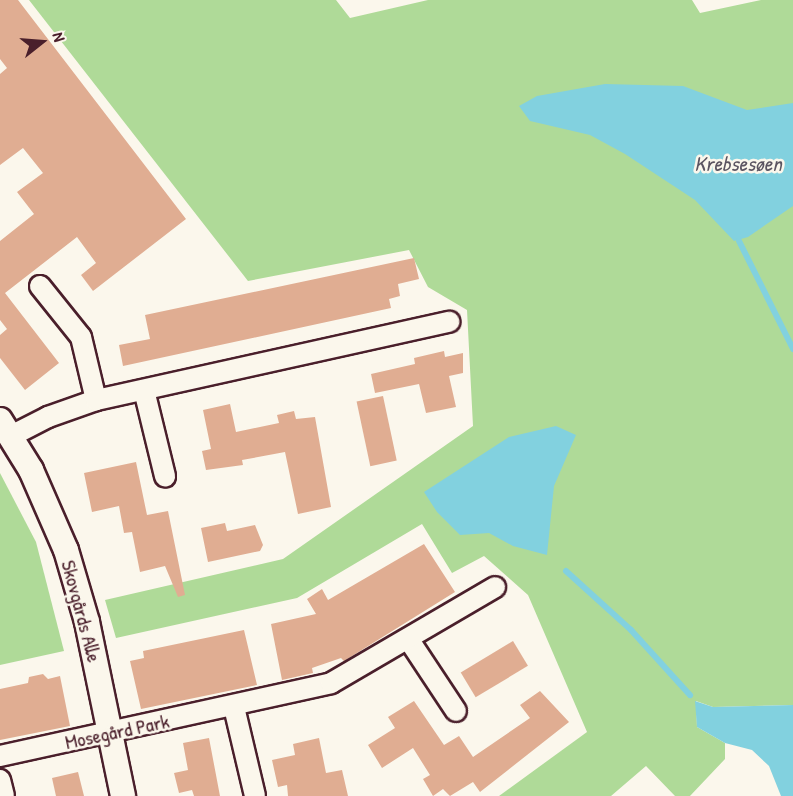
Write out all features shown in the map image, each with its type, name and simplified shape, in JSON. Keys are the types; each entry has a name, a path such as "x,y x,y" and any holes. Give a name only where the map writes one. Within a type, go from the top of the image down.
{"street":[{"path":"40,286 81,337 96,400"},
{"name":"Skovgårds Alle","path":"123,796 87,622 66,550 46,503 5,428 48,417 96,400 449,322"},
{"path":"144,390 165,476"},
{"name":"Mosegård Park","path":"0,756 234,707 331,683 409,640 495,588"},
{"path":"409,640 456,711"},
{"path":"234,707 255,796"},
{"path":"0,780 4,796"}],"green space":[{"path":"29,0 336,0 350,18 428,0 692,0 700,13 761,0 793,0 793,705 713,707 696,701 697,727 725,743 725,759 690,796 675,796 646,766 611,796 499,796 587,732 528,595 484,556 452,573 422,524 297,598 116,638 105,600 283,559 473,426 467,310 428,287 409,250 248,281"},
{"path":"0,473 36,542 64,651 0,665"}],"water":[{"name":"Krebsesøen","path":"605,84 683,86 747,110 793,103 793,206 748,237 734,241 695,200 625,154 590,135 530,121 519,106 537,96"},
{"path":"556,426 576,435 554,486 547,555 513,546 489,533 460,535 437,512 424,492 509,437"},
{"path":"695,701 713,707 793,705 793,796 781,796 769,766 752,750 725,743 697,727"}],"building":[{"path":"0,0 18,0 186,219 93,291 81,275 96,263 77,237 5,293 59,363 25,390 0,358 0,335 7,329 0,320 0,241 34,214 17,192 43,173 23,148 0,165 0,74 7,68 0,59"},
{"path":"414,258 419,279 398,284 400,296 389,299 391,308 123,366 119,345 150,339 145,315"},
{"path":"444,351 445,357 463,353 463,373 449,376 456,407 426,413 419,384 375,393 371,374 415,364 414,358"},
{"path":"383,396 397,461 370,466 357,402"},
{"path":"230,404 236,432 279,423 277,415 294,411 296,419 315,417 331,507 298,514 285,452 242,460 243,465 206,470 202,451 211,449 203,410"},
{"path":"136,462 147,515 168,511 185,595 178,597 165,566 140,572 132,532 124,533 119,506 92,512 84,473"},
{"path":"225,523 227,531 255,525 263,545 260,551 208,562 201,528"},
{"path":"424,544 455,592 344,661 341,658 312,668 313,673 282,680 271,624 316,614 307,599 322,589 328,600"},
{"path":"244,630 257,685 141,709 130,661 144,658 143,651"},
{"path":"513,641 528,666 476,697 461,672"},
{"path":"43,674 48,679 60,676 70,726 0,740 0,689 28,683 29,677"},
{"path":"540,691 569,722 480,792 473,782 450,796 443,789 433,796 423,779 430,775 413,748 382,768 368,745 395,728 388,717 414,701 444,745 459,736 473,757 530,718 520,705"},
{"path":"209,738 220,796 194,796 192,790 179,793 174,773 188,770 183,743"},
{"path":"319,738 326,773 342,770 348,796 288,796 287,785 278,787 272,760 295,755 293,744"},
{"path":"78,772 84,796 56,796 52,778"}],"waterway":[{"path":"739,241 793,349"},
{"path":"566,571 631,630 690,695"}]}
